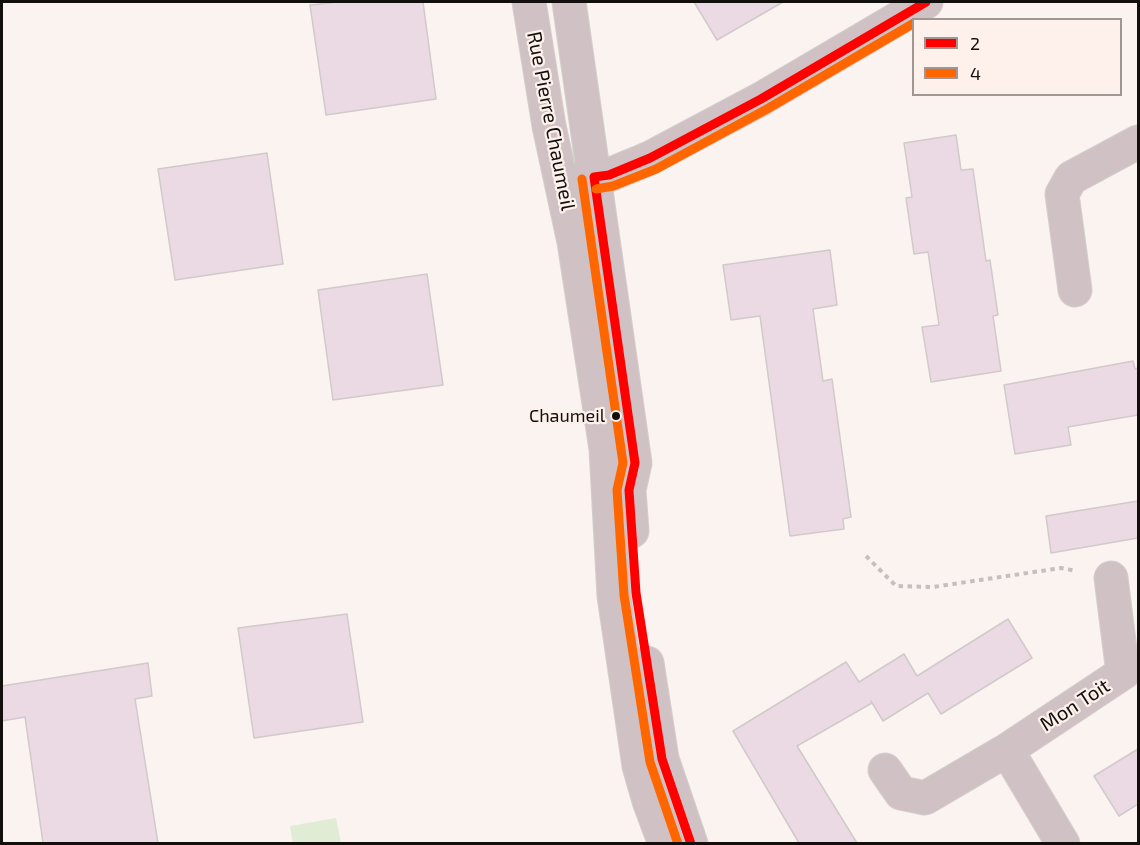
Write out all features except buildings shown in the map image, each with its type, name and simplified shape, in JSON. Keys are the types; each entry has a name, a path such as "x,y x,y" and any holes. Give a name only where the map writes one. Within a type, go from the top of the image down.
{"street":[{"name":"Rue Pierre Chaumeil","path":"529,2 574,242 606,449 614,596 637,755 649,801 665,843"},
{"name":"Rue Pierre Chaumeil","path":"569,2 635,463 629,490 639,613 662,759 691,843"},
{"path":"561,182 609,174 650,158 761,99 926,2"},
{"path":"1075,290 1062,194 1071,178 1138,142"},
{"name":"Mon Toit","path":"885,770 901,793 925,798 1007,750 1123,673 1111,578"},
{"path":"1007,750 1063,843"}],"path":[{"path":"866,556 896,586 933,587 1061,568 1111,578"}],"green space":[{"path":"336,818 341,843 293,843 290,826"}],"transit line":[{"name":"2","path":"594,177 609,175 650,158 761,99 926,2"},
{"name":"4","path":"596,189 613,186 656,169 767,109 912,24"},
{"name":"2","path":"594,177 635,463 629,490 636,593 662,759 691,844"},
{"name":"4","path":"582,179 623,463 617,490 624,595 650,762 678,844"}],"place":[{"name":"Chaumeil","path":"616,416"}]}
